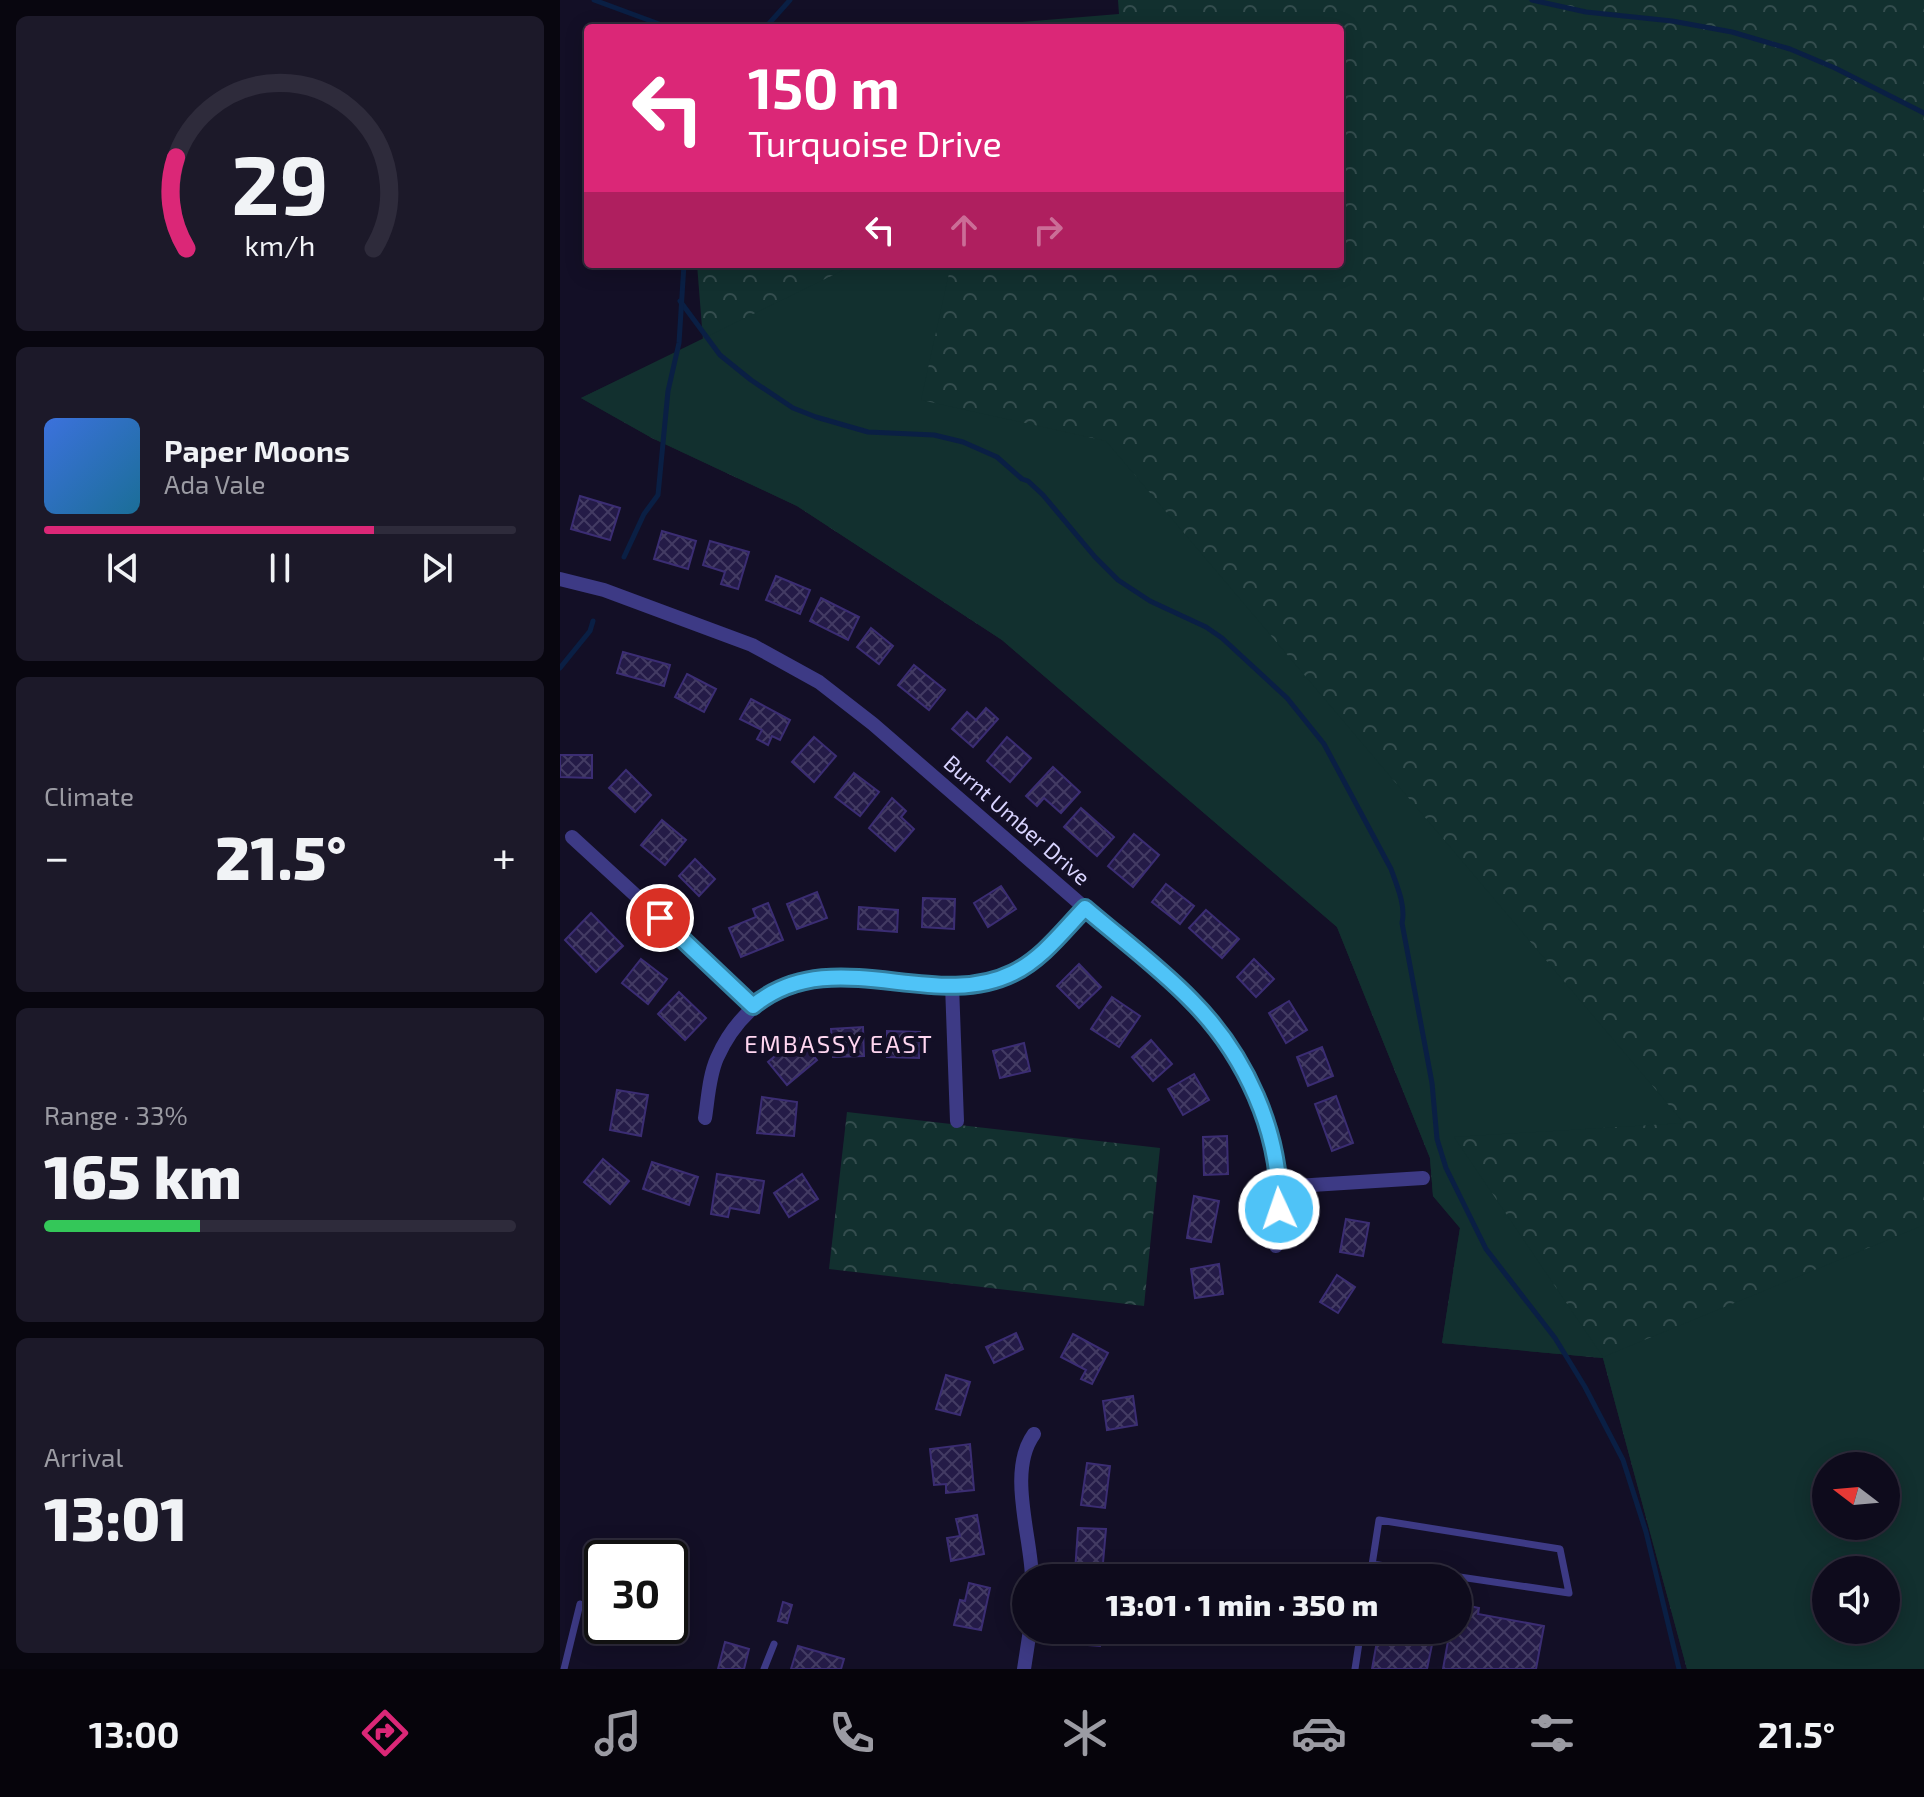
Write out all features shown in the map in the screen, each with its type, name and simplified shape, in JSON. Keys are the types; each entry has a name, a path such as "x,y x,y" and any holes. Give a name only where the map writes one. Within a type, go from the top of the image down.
{"street":[{"name":"Burnt Umber Drive","path":"560,579 604,590 752,645 819,682 873,724 1191,1000 1228,1043 1262,1111 1280,1187 1276,1246"},
{"path":"572,837 753,1006"},
{"path":"705,1118 716,1059 737,1024 753,1006 778,991 813,978 835,977 952,985 989,982 1027,965 1085,908"},
{"path":"952,985 957,1121"},
{"path":"1280,1187 1423,1178"},
{"path":"1030,1564 1020,1470 1025,1446 1034,1434"},
{"path":"1024,1669 1028,1644"}],"lane":[{"path":"1379,1520 1560,1549 1569,1593 1372,1564 1379,1520"},
{"path":"564,1669 580,1604"},
{"path":"764,1669 774,1644"},
{"path":"1355,1669 1359,1644"}],"green space":[{"path":"1118,0 1924,0 1924,1669 1687,1669 1603,1358 1442,1343 1460,1228 1433,1196 1430,1158 1337,927 1002,640 797,506 652,438 581,398 703,340 697,268 1344,268 1344,24 999,24 1119,14"},
{"path":"848,268 950,268 921,400 1106,441 1684,1123 1454,1137 1603,1357 1924,1225 1924,1669 1687,1669 1603,1358 1442,1343 1460,1228 1433,1196 1430,1158 1337,927 1002,640 797,506 652,438 581,398"},
{"path":"847,1112 1160,1148 1144,1306 829,1269"}],"building":[{"path":"580,496 620,508 610,540 571,529"},
{"path":"662,531 696,541 688,569 654,559"},
{"path":"710,541 749,552 738,589 721,584 725,572 703,565"},
{"path":"776,576 810,590 800,614 766,600"},
{"path":"821,598 859,617 848,640 810,621"},
{"path":"871,628 893,646 879,664 857,647"},
{"path":"623,652 670,665 664,686 617,673"},
{"path":"914,665 945,690 929,710 898,685"},
{"path":"687,674 716,689 704,712 675,697"},
{"path":"751,699 790,720 780,740 772,736 768,745 757,739 762,730 740,719"},
{"path":"986,708 998,719 973,747 952,729 967,712 976,720"},
{"path":"814,737 836,756 814,782 792,762"},
{"path":"1007,737 1031,758 1010,782 987,761"},
{"path":"560,755 592,755 592,778 560,777"},
{"path":"1053,767 1080,792 1061,813 1044,798 1037,806 1026,796"},
{"path":"626,770 651,795 635,812 609,788"},
{"path":"854,773 879,792 860,816 835,797"},
{"path":"892,798 906,811 901,817 914,829 895,851 869,828"},
{"path":"1081,808 1114,837 1097,856 1064,827"},
{"path":"662,820 686,840 665,865 641,845"},
{"path":"1134,834 1159,855 1133,887 1108,866"},
{"path":"695,859 715,879 699,896 679,876"},
{"path":"1166,884 1194,906 1180,924 1152,902"},
{"path":"1001,886 1016,909 988,927 974,903"},
{"path":"817,892 827,918 797,929 787,904"},
{"path":"923,898 955,899 954,929 922,927"},
{"path":"768,903 783,940 741,957 729,928 756,917 753,909"},
{"path":"859,907 898,910 897,932 858,929"},
{"path":"1206,910 1239,939 1222,958 1189,928"},
{"path":"591,913 623,946 596,972 565,940"},
{"path":"641,959 667,979 648,1004 622,983"},
{"path":"1254,959 1274,979 1256,997 1237,977"},
{"path":"1079,964 1101,987 1079,1008 1057,986"},
{"path":"679,992 706,1018 685,1040 658,1014"},
{"path":"1112,997 1140,1016 1119,1047 1091,1029"},
{"path":"1289,1001 1307,1030 1286,1043 1269,1013"},
{"path":"863,1027 864,1056 833,1057 831,1029"},
{"path":"887,1031 920,1032 919,1058 887,1057"},
{"path":"798,1037 817,1060 787,1085 768,1062"},
{"path":"1151,1040 1172,1064 1153,1081 1132,1057"},
{"path":"1024,1043 1030,1071 1000,1078 993,1051"},
{"path":"1322,1047 1333,1076 1308,1086 1297,1057"},
{"path":"1194,1074 1209,1100 1183,1115 1168,1089"},
{"path":"617,1090 648,1095 641,1136 610,1130"},
{"path":"1336,1096 1353,1143 1332,1151 1315,1104"},
{"path":"762,1097 797,1102 794,1136 757,1133"},
{"path":"1227,1136 1228,1174 1204,1175 1203,1137"},
{"path":"603,1159 629,1181 610,1204 584,1182"},
{"path":"652,1162 698,1177 689,1205 643,1189"},
{"path":"717,1174 764,1181 759,1213 730,1208 728,1217 711,1214"},
{"path":"802,1174 818,1199 789,1217 774,1193"},
{"path":"1194,1196 1219,1201 1211,1242 1187,1238"},
{"path":"1346,1219 1369,1223 1363,1256 1340,1252"},
{"path":"1219,1264 1223,1294 1195,1298 1191,1269"},
{"path":"1337,1275 1355,1287 1338,1313 1320,1302"},
{"path":"1016,1333 1023,1349 994,1363 986,1347"},
{"path":"1073,1334 1108,1353 1092,1384 1081,1379 1086,1370 1061,1357"},
{"path":"946,1375 970,1382 960,1415 936,1409"},
{"path":"1133,1396 1137,1425 1107,1430 1103,1401"},
{"path":"970,1444 974,1490 946,1493 946,1484 934,1485 930,1449"},
{"path":"1087,1463 1110,1466 1105,1508 1081,1505"},
{"path":"977,1515 984,1554 951,1561 947,1538 960,1536 956,1519"},
{"path":"1078,1528 1106,1529 1103,1564 1076,1564"},
{"path":"969,1583 990,1588 981,1630 954,1625 960,1600 965,1601"},
{"path":"783,1602 792,1605 787,1623 778,1621"},
{"path":"1472,1606 1479,1608 1478,1614 1544,1626 1536,1669 1443,1669 1447,1644 1472,1644"},
{"path":"725,1642 749,1649 744,1669 718,1669"},
{"path":"1376,1644 1432,1644 1427,1669 1372,1669"},
{"path":"798,1646 844,1659 841,1669 791,1669"}],"waterway":[{"path":"594,0 659,24"},
{"path":"769,24 790,0"},
{"path":"1532,0 1586,12 1672,21 1732,32 1790,49 1924,113"},
{"path":"624,557 644,514 658,495 668,391 679,343 684,268"},
{"path":"680,301 720,355 793,408 868,432 934,435 963,442 997,457 1043,495 1118,580 1150,601 1206,627 1222,638 1287,698 1324,744 1391,869 1400,896 1402,923 1432,1083 1437,1139 1446,1168 1486,1249 1555,1338 1623,1460 1646,1532 1679,1669"},
{"path":"560,668 590,631 593,621"}],"district":[{"name":"EMBASSY EAST","path":"839,1045"}],"route":[{"path":"660,918 753,1006 778,991 813,978 952,985 989,982 1013,973 1039,956 1085,908 1191,1000 1228,1043 1250,1083 1268,1127 1280,1180 1279,1209"}]}
